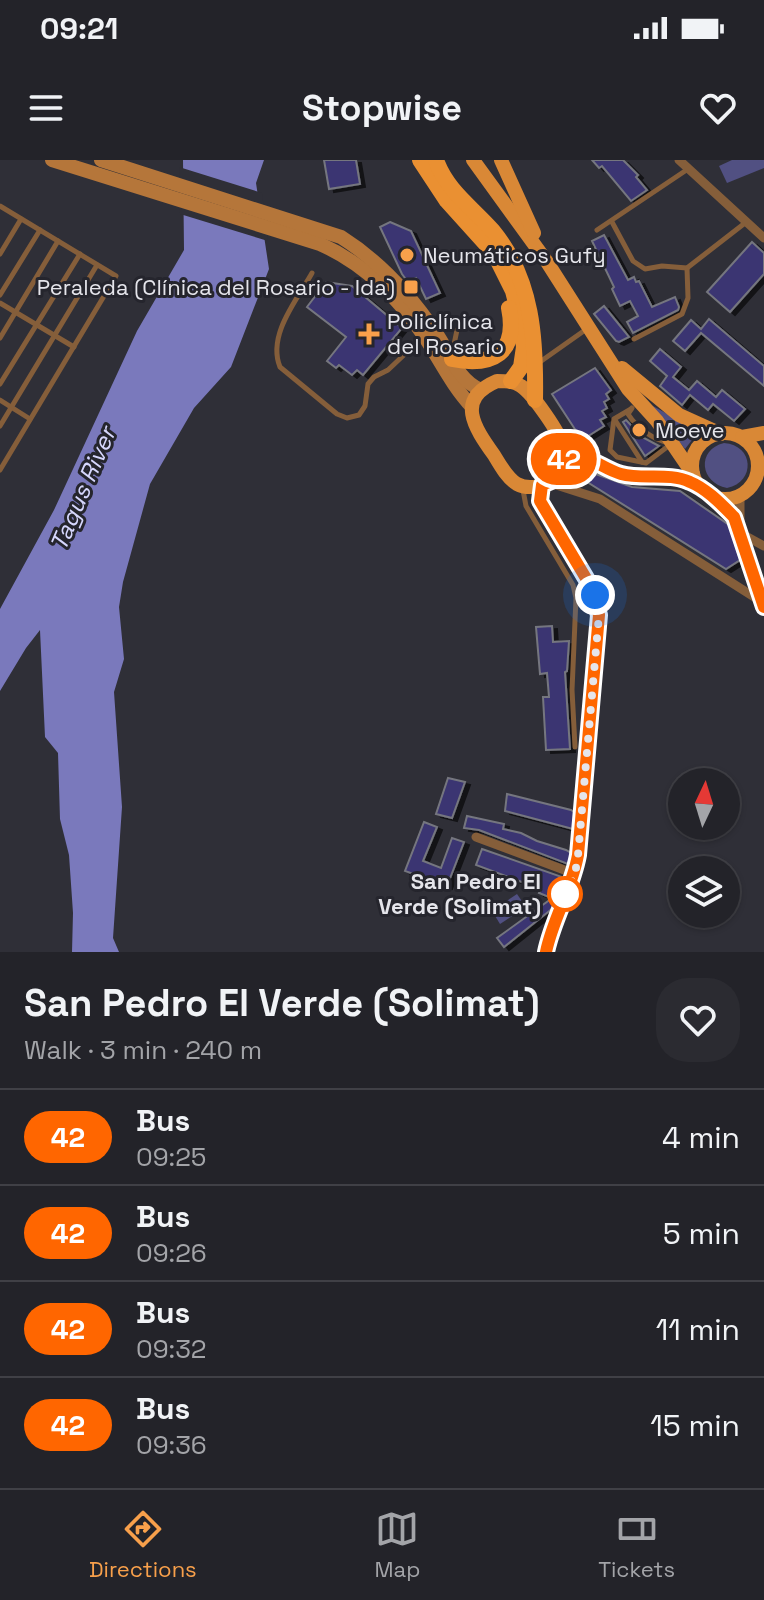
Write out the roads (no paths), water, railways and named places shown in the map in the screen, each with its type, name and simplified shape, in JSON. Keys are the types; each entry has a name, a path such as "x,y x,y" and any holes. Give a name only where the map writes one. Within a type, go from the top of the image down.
{"highway":[{"path":"420,160 447,201 472,226 504,270 521,322 523,362 511,381"},
{"path":"436,160 451,189 497,237 516,268 532,316 535,400"},
{"path":"452,359 471,362 487,360 500,353 510,338 509,308 472,226"}],"main road":[{"path":"52,160 153,183 358,248 387,273 439,334 464,380 481,390"},
{"path":"101,160 153,183"},
{"path":"473,160 547,262 603,348 636,406 657,421 714,498 723,500 744,494 764,495"},
{"path":"501,160 547,262"},
{"path":"439,334 453,384 472,407 474,424 480,436 506,474 522,486 546,484 560,472 563,460 561,439"},
{"path":"603,348 633,379 679,415 721,434 742,437 764,433"},
{"path":"472,407 481,390 497,381 511,381 523,386 561,439 621,474 687,481 706,439 721,434"},
{"path":"742,437 754,449 761,467 755,482 744,494"},
{"path":"563,460 575,456 588,457"},
{"path":"655,477 692,471"}],"street":[{"path":"679,160 764,238"},
{"path":"546,952 556,912 575,874 578,855 599,615 590,585 540,501 546,484 600,499 763,605"},
{"path":"740,533 744,494"},
{"path":"714,498 734,517 763,605"},
{"path":"740,533 764,546"},
{"path":"476,837 504,843 575,874"}],"lane":[{"path":"597,230 688,169"},
{"path":"0,215 2,207 116,276 0,470"},
{"path":"0,254 21,219"},
{"path":"612,222 638,266 645,269 662,266 687,268 745,223"},
{"path":"0,295 40,230"},
{"path":"0,338 58,241"},
{"path":"0,384 80,254"},
{"path":"0,426 97,265"},
{"path":"634,339 682,314 688,298 687,268"},
{"path":"312,273 278,334 276,356 280,367 337,414 347,418 359,415 365,406 368,384 374,377 439,334"},
{"path":"0,303 74,347"},
{"path":"536,365 589,327"},
{"path":"0,400 30,419"},
{"path":"614,419 649,400 679,415"},
{"path":"614,419 642,462"},
{"path":"614,419 610,450 617,457 646,463 672,443"},
{"path":"522,486 526,506 573,585 576,598 572,690 575,747"}],"water":[{"name":"Tagus River","path":"183,160 264,160 256,183 269,269 231,367 194,408 150,484 119,607 124,659 114,692 122,807 113,938 119,952 72,952 69,855 60,819 58,753 45,737 40,630 0,691 0,609 54,510 137,331 184,250"}],"place":[{"name":"Neumáticos Gufy","path":"407,255"},
{"name":"Peraleda (Clínica del Rosario - Ida)","path":"411,287"},
{"name":"Policlínica del Rosario","path":"369,334"},
{"name":"Moeve","path":"639,430"},
{"name":"San Pedro El Verde (Solimat)","path":"565,894"}]}
